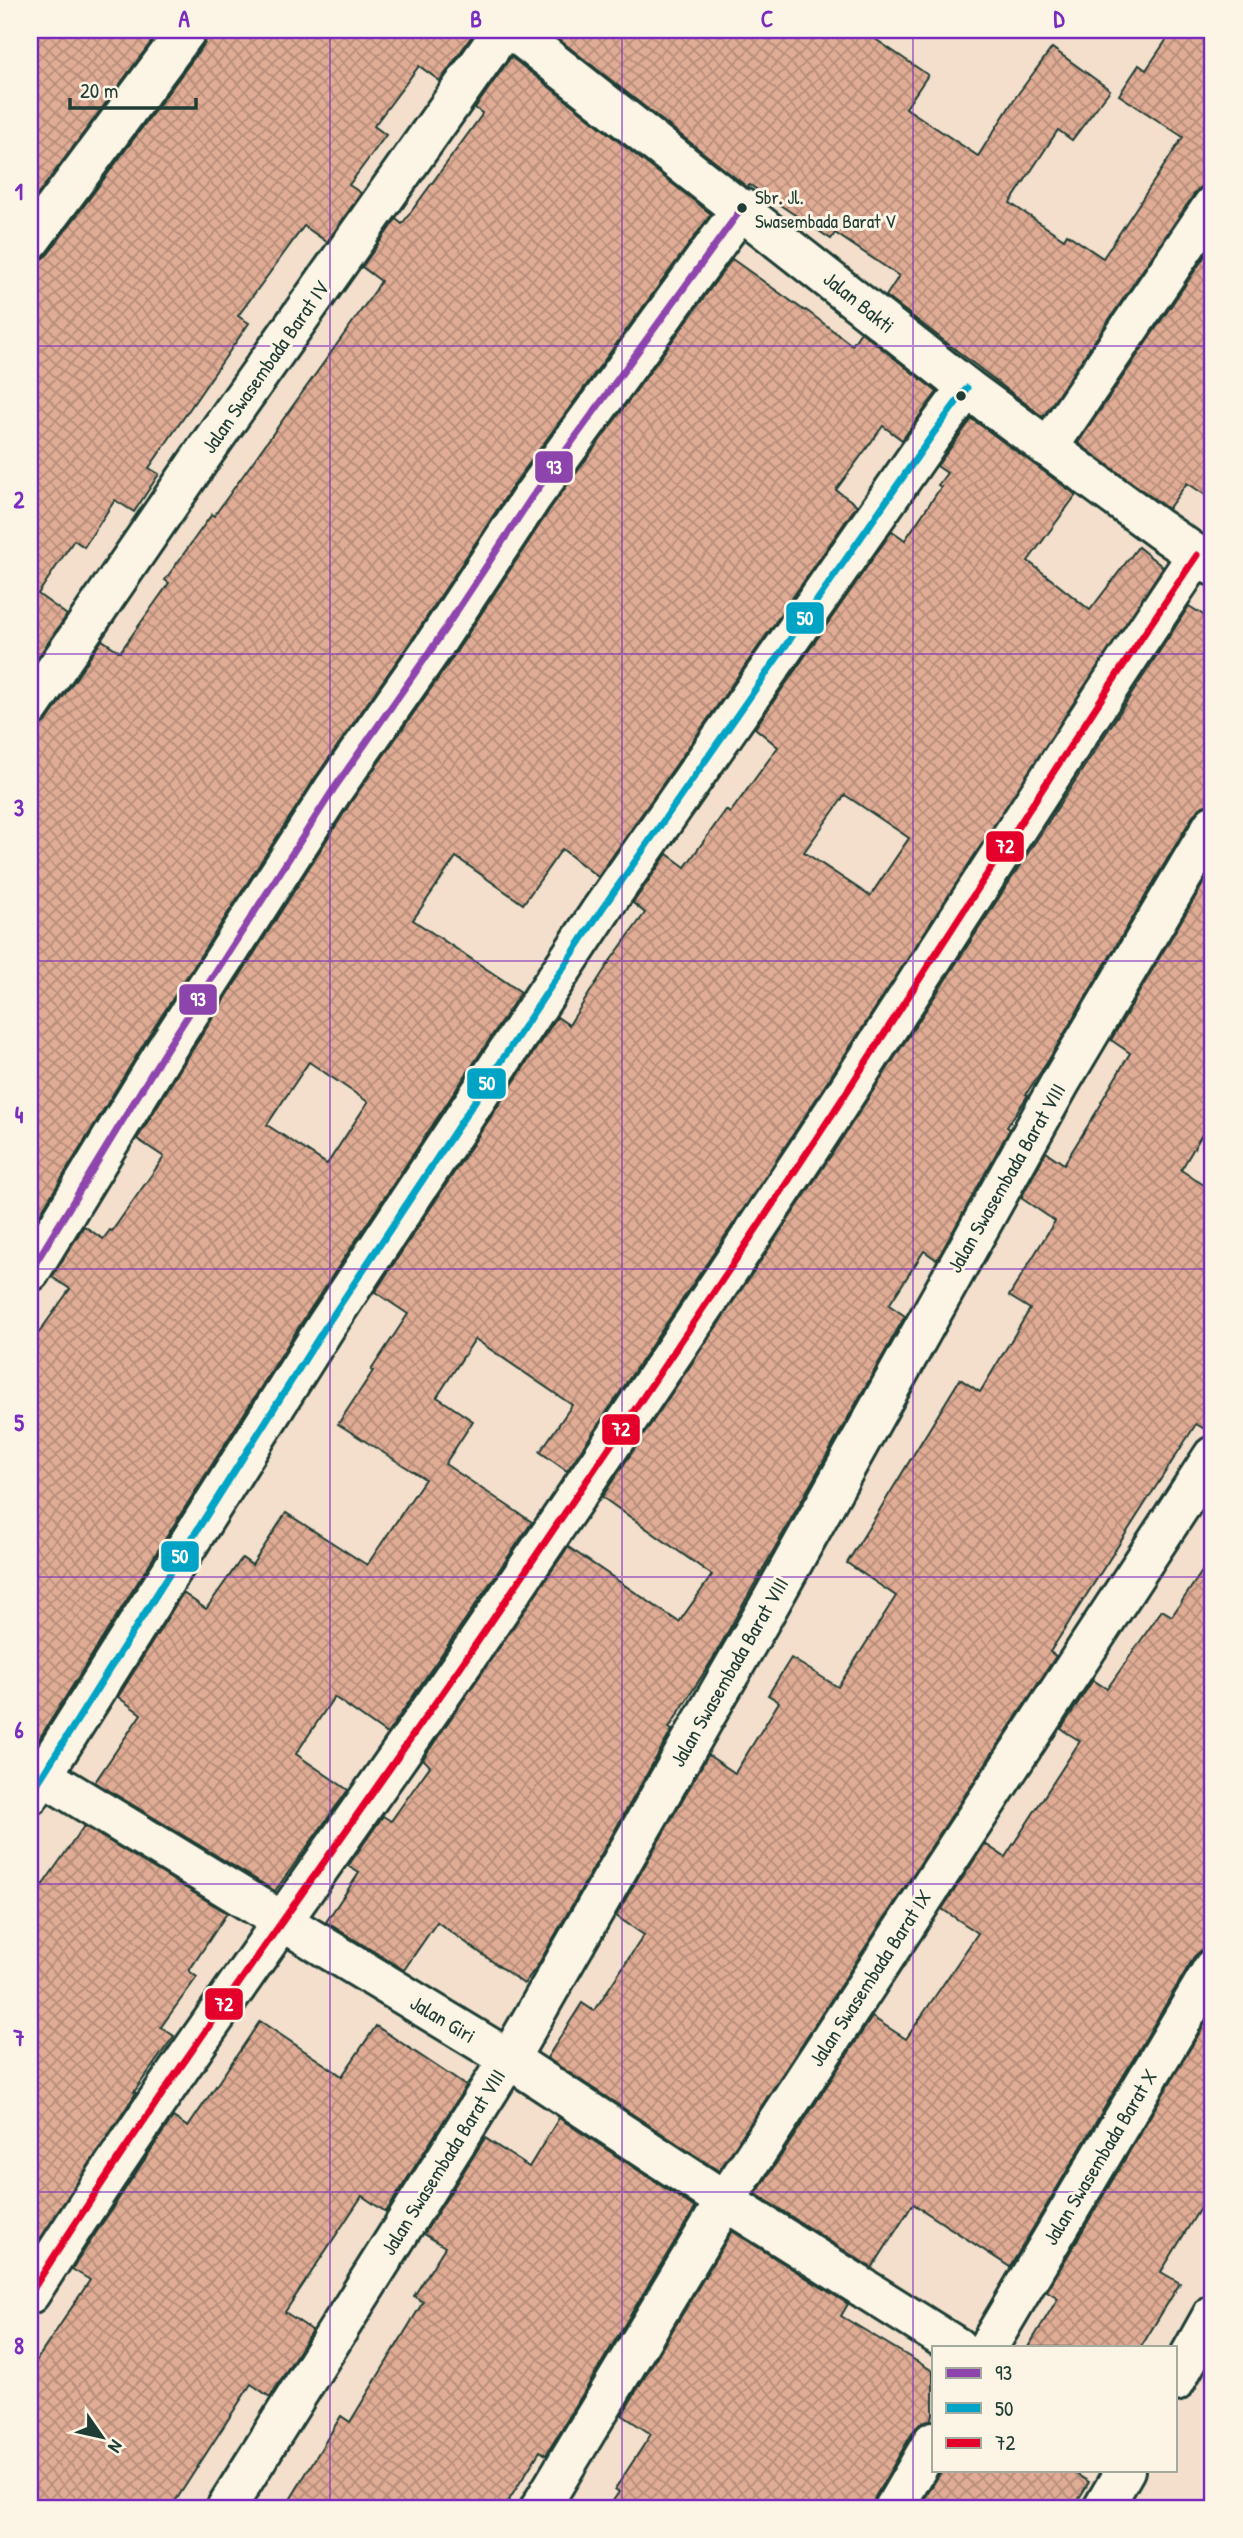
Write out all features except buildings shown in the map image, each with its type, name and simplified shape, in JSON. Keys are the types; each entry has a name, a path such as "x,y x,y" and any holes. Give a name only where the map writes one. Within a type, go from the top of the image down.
{"street":[{"path":"30,241 187,30"},
{"name":"Jalan Swasembada Barat IV","path":"30,707 206,450 503,30"},
{"name":"Jalan Bakti","path":"512,30 742,208 967,388 1208,559"},
{"path":"1048,448 1213,205"},
{"path":"30,1272 167,1048 333,790 431,650 532,497 742,208"},
{"path":"34,1780 326,1326 602,909 967,388"},
{"path":"30,2294 91,2198 421,1725 1208,559"},
{"name":"Jalan Swasembada Barat VIII","path":"226,2508 509,2059 775,1594 1060,1083 1213,825"},
{"name":"Jalan Swasembada Barat IX","path":"540,2508 724,2201 1213,1456"},
{"name":"Jalan Giri","path":"34,1780 283,1921 509,2059 724,2201 955,2346"},
{"name":"Jalan Swasembada Barat X","path":"989,2346 1213,1968"},
{"path":"1176,2380 1213,2314"},
{"path":"894,2508 932,2443"},
{"path":"1103,2508 1124,2472"}],"transit line":[{"name":"93","path":"30,1272 167,1048 333,790 431,650 532,497 742,208"},
{"name":"50","path":"30,1795 326,1326 602,909 967,388"},
{"name":"72","path":"30,2294 207,2028 452,1679 715,1291 1197,555"}],"place":[{"name":"Sbr. Jl. Swasembada Barat V","path":"742,208"}]}
